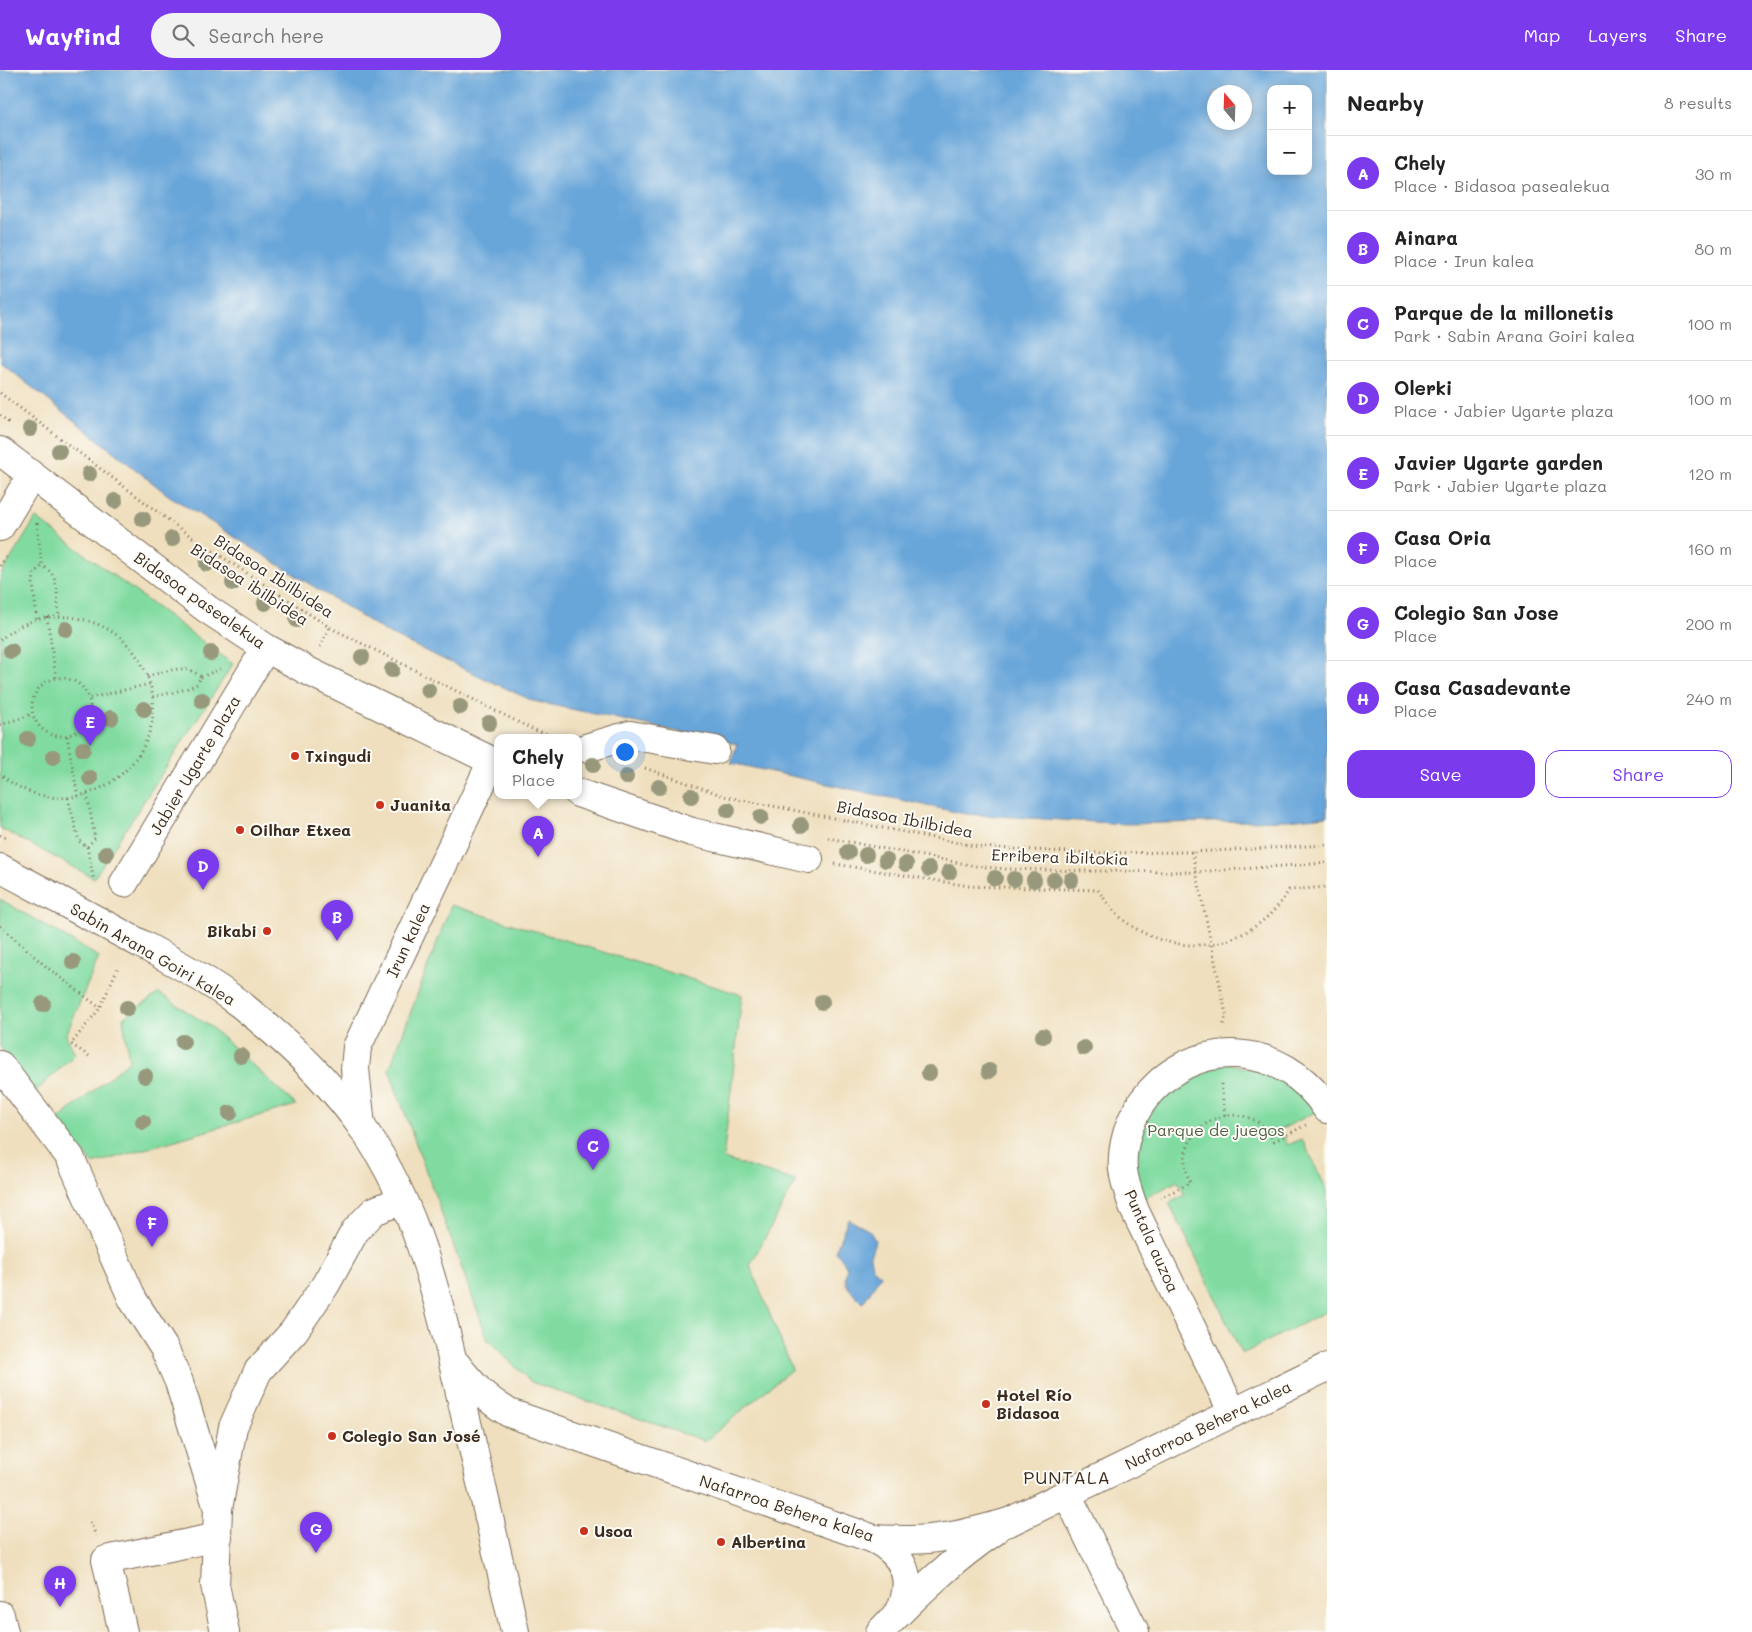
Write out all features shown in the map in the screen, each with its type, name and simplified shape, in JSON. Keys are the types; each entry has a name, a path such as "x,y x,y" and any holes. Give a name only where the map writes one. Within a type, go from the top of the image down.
{"street":[{"name":"Bidasoa pasealekua","path":"0,451 30,476 207,609 266,648 308,671 494,762"},
{"path":"0,527 30,476"},
{"name":"Jabier Ugarte plaza","path":"124,883 266,648"},
{"path":"586,748 630,735 715,750"},
{"name":"Irun kalea","path":"361,1126 355,1069 357,1047 494,764"},
{"path":"582,794 692,832 809,859"},
{"name":"Sabin Arana Goiri kalea","path":"0,868 161,954 237,1002 273,1030 305,1061 336,1094 361,1126 402,1200 424,1254 438,1298 515,1632"},
{"name":"Puntala auzoa","path":"1233,1413 1127,1191 1123,1170 1124,1149 1129,1128 1138,1108 1150,1091 1165,1076 1203,1057 1218,1054 1246,1054 1267,1059 1286,1068 1304,1080 1318,1095 1318,1116"},
{"path":"0,1066 70,1156 133,1300 164,1348 179,1382 218,1509"},
{"path":"225,1632 215,1585 218,1509 233,1426 258,1371 294,1331 326,1284 355,1231 374,1211 402,1200"},
{"name":"Nafarroa Behera kalea","path":"453,1360 475,1389 490,1402 510,1413 874,1539 908,1540 942,1538 1009,1522 1327,1367"},
{"path":"1067,1494 1135,1632"},
{"path":"880,1632 951,1563 1009,1522"},
{"path":"123,1632 106,1560 218,1537"},
{"path":"874,1539 892,1550 904,1568 907,1590 905,1601 900,1611"},
{"path":"0,1615 4,1632"}],"path":[{"name":"Bidasoa Ibilbidea","path":"0,393 183,530 329,628 532,729 546,734"},
{"path":"0,416 16,427"},
{"path":"36,518 42,566 51,572 56,582 59,616"},
{"path":"38,619 33,585 34,573 42,566"},
{"path":"47,617 56,678"},
{"path":"0,640 21,625 47,617 75,617 91,621 106,628 131,648 140,662 150,684 153,713 145,744 137,757 127,770 102,789 68,798 52,798 36,795 21,789 0,774"},
{"name":"Bidasoa ibilbidea","path":"313,640 329,648"},
{"path":"147,676 182,668 193,671 201,677 197,684 186,689 152,697"},
{"path":"56,678 71,680 80,684 90,698 90,714 86,723 79,730 67,736 48,734 40,728 33,714 34,697 40,687 56,678"},
{"path":"90,698 150,684"},
{"path":"0,725 33,714"},
{"path":"67,736 78,796"},
{"name":"Bidasoa Ibilbidea","path":"643,768 727,797 979,847 1088,853 1192,852 1327,845"},
{"path":"87,794 95,838 87,847"},
{"path":"68,798 78,841 87,847 96,887"},
{"name":"Erribera ibiltokia","path":"823,837 976,866 1006,869 1196,872 1327,863"},
{"path":"1192,852 1226,1014 1218,1054 1225,1115"},
{"path":"809,859 970,886 1098,890 1124,921 1141,932 1160,940 1179,944 1199,945 1238,936 1270,915 1289,890 1327,887"},
{"path":"0,926 43,964 100,1008"},
{"path":"89,1056 71,1044 100,1008 121,960"},
{"path":"1135,1211 1190,1183 1185,1169 1185,1154 1190,1140 1199,1128 1211,1120 1225,1115 1240,1115 1254,1120 1266,1129 1274,1141 1318,1116"}],"green space":[{"path":"36,518 233,664 94,878 0,828 0,576"},
{"path":"0,899 99,957 66,1035 75,1054 33,1094 10,1064 0,1046"},
{"path":"451,905 742,995 723,1159 796,1181 750,1265 792,1369 705,1441 531,1382 488,1340 389,1070"},
{"path":"159,993 211,1027 296,1105 93,1164 58,1120 129,1061 123,1018"},
{"name":"Parque de juegos","path":"1225,1063 1281,1076 1317,1111 1280,1130 1288,1145 1302,1139 1327,1190 1327,1311 1242,1354 1169,1203 1185,1195 1178,1181 1141,1200 1133,1169 1138,1131 1171,1084"}],"water":[{"path":"0,70 1327,70 1327,816 1287,820 1126,824 965,814 731,763 737,744 533,701 389,634 168,495 0,362"},
{"path":"848,1219 870,1231 875,1241 870,1256 872,1267 881,1275 863,1303 846,1284 845,1274 847,1268 843,1260 835,1252"}],"place":[{"name":"Javier Ugarte garden","path":"90,746"},
{"name":"Txingudi","path":"295,756"},
{"name":"Juanita","path":"380,805"},
{"name":"Oilhar Etxea","path":"240,830"},
{"name":"Chely","path":"538,857"},
{"name":"Olerki","path":"203,890"},
{"name":"Bikabi","path":"267,931"},
{"name":"Ainara","path":"337,941"},
{"name":"Parque de la millonetis","path":"593,1170"},
{"name":"Casa Oria","path":"152,1247"},
{"name":"Hotel Río Bidasoa","path":"986,1404"},
{"name":"Colegio San José","path":"332,1436"},
{"name":"Usoa","path":"584,1531"},
{"name":"Albertina","path":"721,1542"},
{"name":"Colegio San Jose","path":"316,1553"},
{"name":"Casa Casadevante","path":"60,1607"}],"district":[{"name":"PUNTALA","path":"1067,1478"}]}
